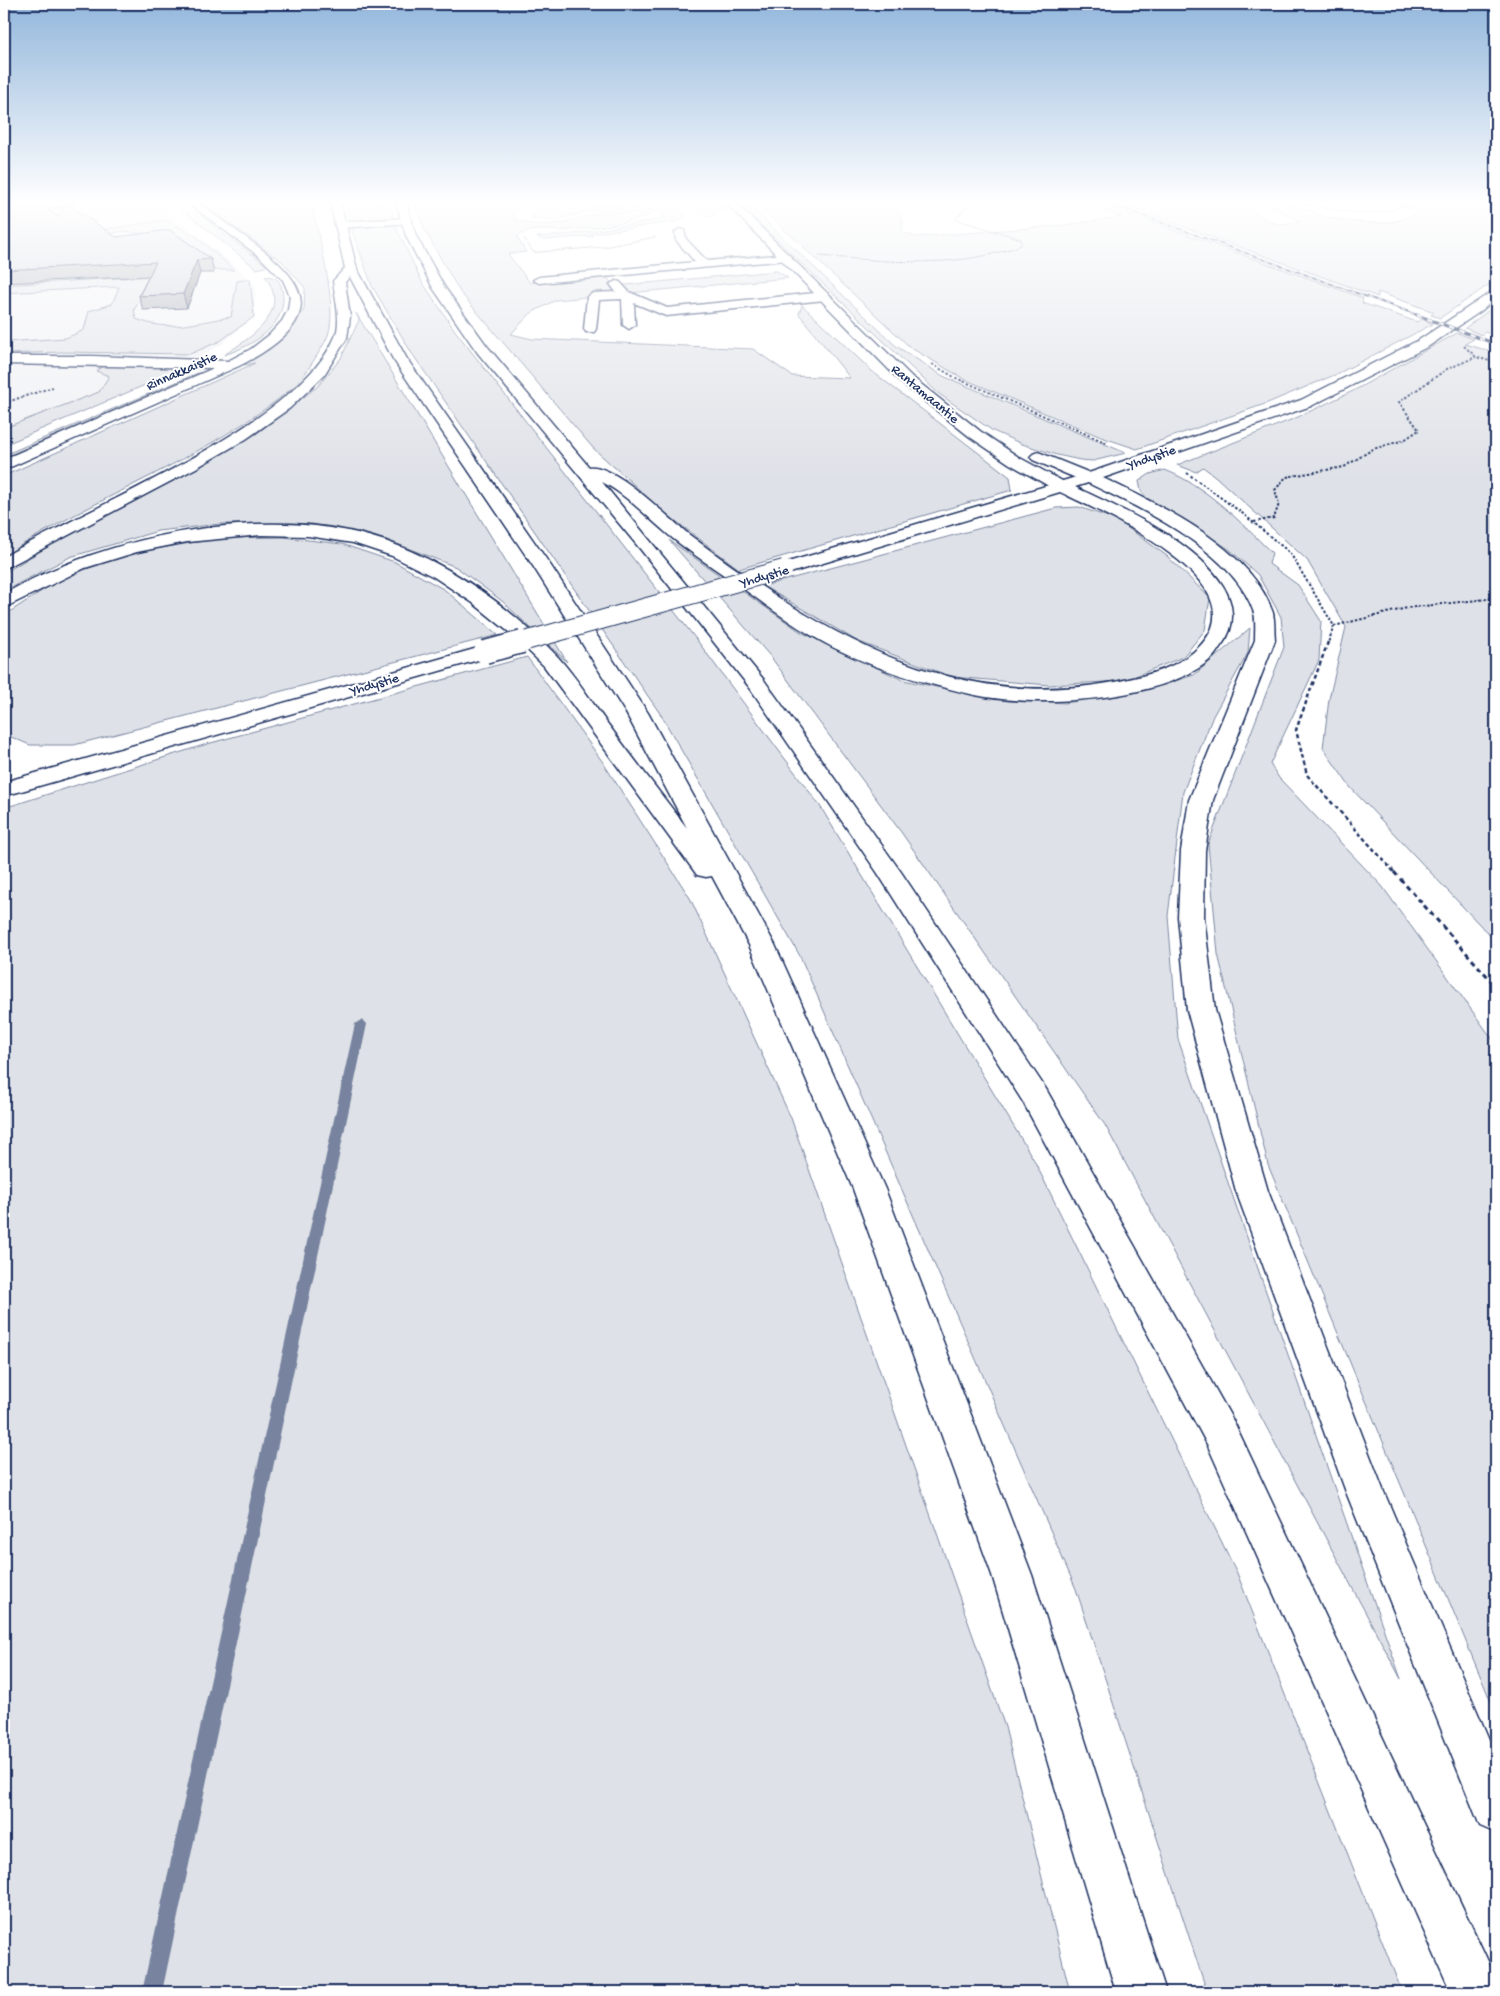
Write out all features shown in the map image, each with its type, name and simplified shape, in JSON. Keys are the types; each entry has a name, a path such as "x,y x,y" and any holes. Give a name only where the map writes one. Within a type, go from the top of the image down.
{"main road":[{"name":"Rinnakkaistie","path":"4,465 228,365 267,343 288,322 295,309 294,295"},
{"path":"4,564 81,519 196,460 283,407 310,382 335,350 342,336 343,311 341,295"},
{"path":"365,295 400,359 542,566 637,712 762,944 869,1189 1012,1575 1141,1992"},
{"path":"443,295 482,349 579,464 757,684 890,872 1035,1097 1222,1436 1446,1922 1476,1992"},
{"path":"590,329 593,297 623,295"},
{"path":"625,295 666,312 826,296"},
{"path":"625,295 628,299 629,325"},
{"name":"Yhdystie","path":"5,786 784,569 1089,478 1306,403 1424,343 1477,308 1492,295"},
{"name":"Rantamaantie","path":"579,464 622,487 685,539 803,622 865,656 912,673 1009,694 1054,695 1090,692 1130,686 1163,677 1193,663 1214,645 1223,626 1222,605 1214,585 1192,562 1142,528 1015,461 975,434 907,380 826,296"},
{"path":"4,360 180,362 228,365"},
{"name":"Rantamaantie","path":"975,434 1089,478 1131,498 1191,534 1221,556 1249,586 1263,614 1264,640 1201,800 1193,851 1191,917 1201,1010 1252,1191 1365,1492 1496,1810"},
{"path":"4,602 30,585 113,552 154,542 202,534 245,530 287,530 330,534 396,551 427,565 467,590 505,620 552,663 762,944"}],"path":[{"path":"1254,522 1274,518 1279,511 1280,499 1275,490 1286,477 1338,470 1373,449 1402,441 1416,434 1419,430 1399,402 1404,397 1431,382 1447,369 1476,357 1496,363"},
{"path":"925,360 956,378 1107,443"},
{"path":"1187,472 1254,522 1290,553 1334,626"},
{"path":"1334,626 1407,608 1496,598"},
{"path":"1334,626 1296,730 1307,775 1496,986"}],"shaded area":[{"path":"4,295 255,295 254,315 222,344 171,373 4,443"},
{"path":"116,295 143,295 134,310 136,319 172,326 231,317 235,295 252,295 254,317 220,341 190,354 61,352 4,354 4,342 66,338 84,330 89,311 112,304"},
{"path":"273,295 282,295 280,313 275,323 267,332 246,346 224,355 246,340 265,323 271,313 274,301"},
{"path":"305,295 329,295 331,323 328,335 308,370 295,386 226,434 40,534 4,556 4,476 255,363 244,365 291,329 304,310"},
{"path":"377,295 431,295 456,332 699,643 820,806 1034,1160 1237,1573 1402,1992 1207,1992 1076,1589 800,956 661,715 411,352"},
{"path":"463,295 607,295 556,300 531,313 511,334 532,339 753,349 792,376 850,378 799,314 802,305 873,372 1010,477 1012,490 739,569 665,513 593,448"},
{"path":"835,295 843,295 896,346 943,376 1126,453 1093,461 1080,460 1022,444 993,431 939,394"},
{"path":"855,295 1355,295 1363,298 1362,303 1417,322 1422,319 1433,324 1337,374 1265,404 1137,449 1101,437 964,379 911,348"},
{"path":"1387,295 1474,295 1440,318 1431,315 1434,312"},
{"path":"1496,305 1496,337 1485,332 1481,335 1465,328"},
{"path":"356,313 567,662 502,601 456,567 387,540 313,524 220,524 158,531 70,557 4,591 4,573 55,542 256,434 318,386 341,358 359,320"},
{"path":"1457,333 1474,339 1465,344 1496,353 1496,942 1350,787 1323,748 1329,699 1346,627 1307,560 1203,467 1196,472 1177,465 1298,417 1353,391"},
{"path":"103,366 185,368 4,445 4,428 99,392 109,376 96,371"},
{"path":"200,372 184,381 4,459 4,455"},
{"path":"1165,470 1181,477 1209,495 1272,553 1269,564 1298,585 1321,621 1319,660 1270,764 1279,778 1382,886 1496,1044 1496,1714 1268,1165 1218,954 1208,844 1284,647 1281,617 1258,575 1229,549 1150,502 1141,491 1139,481 1150,474"},
{"path":"1079,507 1117,520 1167,556 1210,598 1205,630 1183,657 1123,681 1049,685 952,677 857,641 763,586 1056,508"},
{"path":"283,537 342,544 395,562 445,590 498,635 74,745 30,745 4,734 4,619 8,613 60,579 110,560 154,549 222,538"},
{"path":"669,540 801,632 903,680 995,699 1065,703 1143,691 1194,675 1250,628 1248,653 1213,716 1183,792 1168,916 1178,1039 1401,1679 1105,1125 901,832 770,656"},
{"path":"527,657 602,761 690,898 791,1118 1005,1727 1070,1992 4,1992 4,808 207,744"}],"waterway":[{"path":"152,1992 361,1024"}],"railway":[{"path":"1362,295 1420,316"},
{"path":"1417,315 1496,344"}]}
